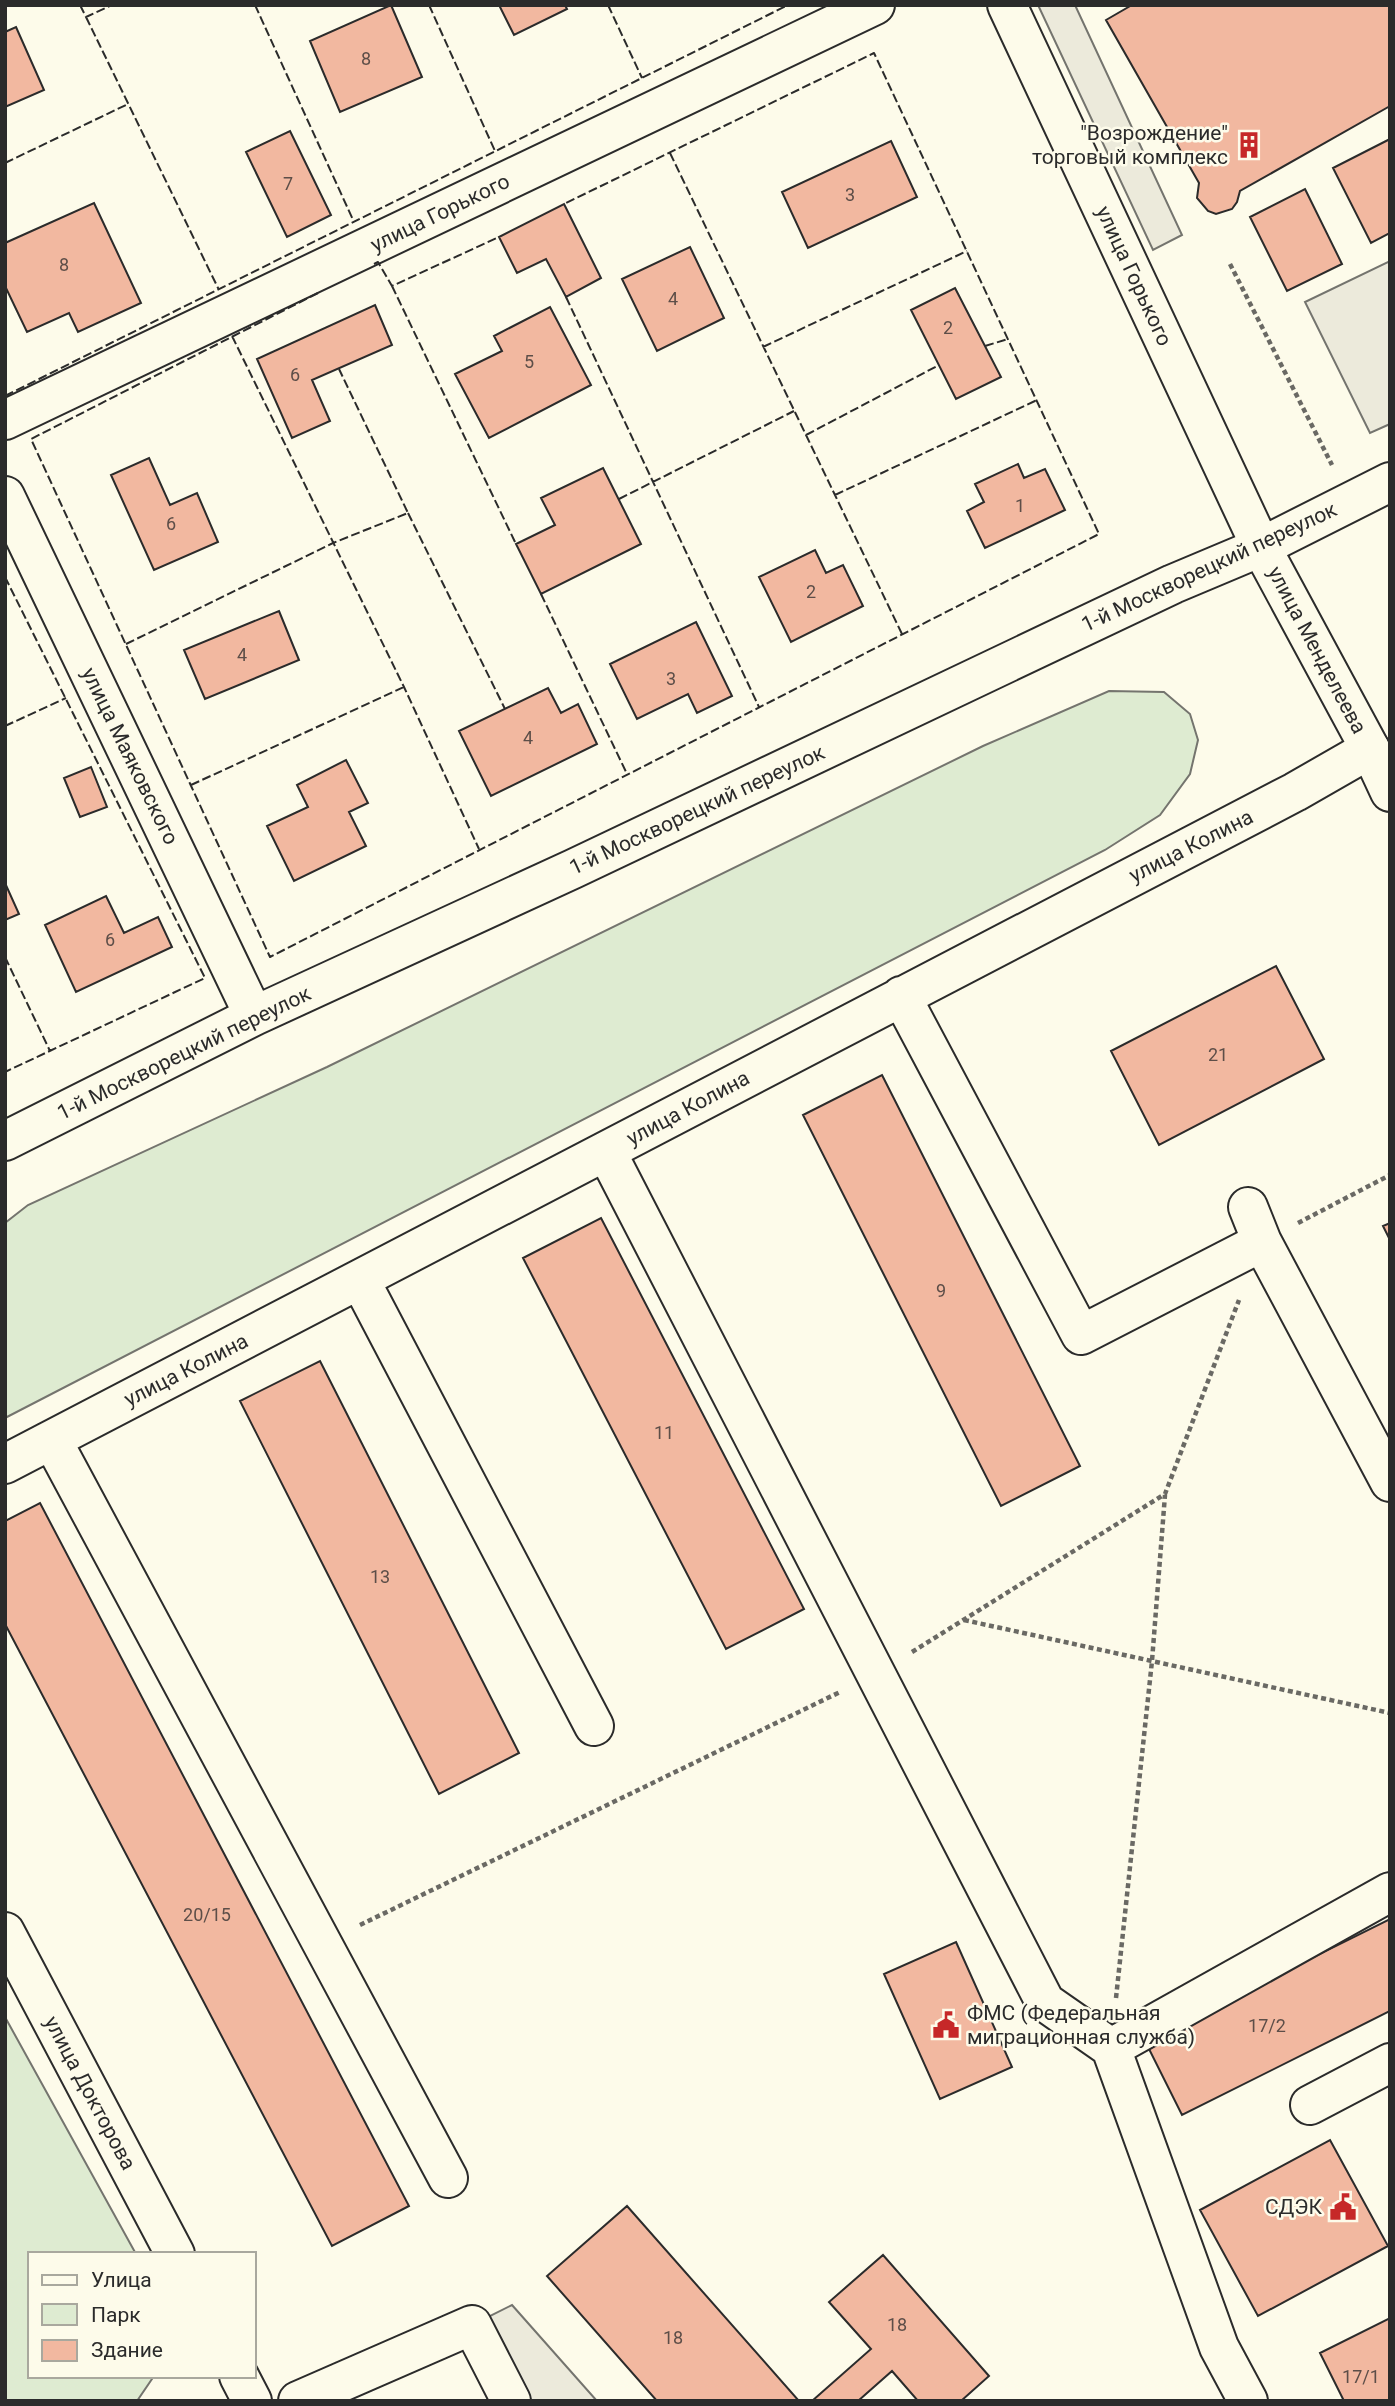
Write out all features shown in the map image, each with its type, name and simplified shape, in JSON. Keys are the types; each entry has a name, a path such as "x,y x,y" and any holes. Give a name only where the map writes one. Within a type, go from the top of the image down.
{"street":[{"name":"улица Горького","path":"5,420 875,5"},
{"name":"улица Горького","path":"1007,5 1261,547"},
{"name":"1-й Москворецкий переулок","path":"5,1141 254,1016 573,869 1173,584 1261,547 1390,482"},
{"name":"улица Маяковского","path":"5,496 254,1016"},
{"name":"улица Менделеева","path":"1261,547 1370,749 1390,792"},
{"name":"улица Колина","path":"5,1464 1270,805 1370,749"},
{"path":"901,996 1081,1335 1262,1242"},
{"path":"606,1151 1045,2002 1111,2048 1219,2347 1248,2401"},
{"path":"1248,1207 1262,1242 1390,1482"},
{"path":"360,1280 594,1726"},
{"path":"52,1440 448,2178"},
{"path":"1111,2048 1390,1892"},
{"name":"улица Докторова","path":"5,1932 174,2252"},
{"path":"1310,2105 1390,2063"},
{"path":"298,2401 472,2325 511,2401"},
{"path":"240,2378 252,2401"}],"path":[{"path":"1230,264 1350,500"},
{"path":"1111,2048 1152,1661 1165,1494 1262,1242 1390,1175"},
{"path":"322,1944 875,1674 1165,1494"},
{"path":"963,1620 1390,1713"}],"green space":[{"path":"1109,691 1164,692 1190,714 1198,740 1190,774 1160,815 1105,850 5,1418 5,1223 28,1205 327,1067 983,746"},
{"path":"5,2017 135,2252 28,2252 28,2378 153,2378 137,2401 5,2401"}],"shaded area":[{"path":"1038,5 1075,5 1182,235 1153,250"},
{"path":"1390,261 1390,424 1370,433 1305,302"},
{"path":"512,2305 597,2401 511,2401 472,2325"}],"building":[{"path":"391,5 422,77 340,112 310,41"},
{"path":"499,5 565,5 567,9 514,35"},
{"name":"\"Возрождение\" торговый комплекс","path":"1132,5 1390,5 1390,106 1240,191 1232,209 1216,214 1208,211 1197,198 1199,183 1106,20"},
{"path":"16,27 44,90 5,107 5,32"},
{"path":"290,131 331,215 287,237 246,152"},
{"path":"1390,139 1390,233 1371,243 1333,168"},
{"path":"891,141 917,197 808,248 782,192"},
{"path":"1305,189 1342,264 1287,291 1250,217"},
{"path":"94,203 141,303 78,332 69,313 27,332 5,286 5,243"},
{"path":"564,204 601,278 566,297 546,259 517,273 499,237"},
{"path":"690,247 724,318 657,351 622,279"},
{"path":"955,288 1001,377 956,399 911,310"},
{"path":"375,305 392,345 312,380 330,421 292,438 257,359"},
{"path":"550,307 591,385 489,438 455,374 502,351 494,336"},
{"path":"149,458 170,505 197,493 218,542 154,570 111,475"},
{"path":"1018,464 1024,478 1045,469 1065,510 985,548 967,511 984,502 975,484"},
{"path":"603,468 641,544 541,594 516,544 555,525 541,498"},
{"path":"815,550 826,573 843,565 863,606 791,642 759,577"},
{"path":"279,611 299,660 205,699 184,650"},
{"path":"696,622 732,696 697,713 688,694 637,719 610,664"},
{"path":"548,688 561,713 578,704 597,744 491,796 459,731"},
{"path":"346,760 368,803 349,812 366,846 294,881 267,826 308,807 297,785"},
{"path":"91,767 107,807 80,817 64,778"},
{"path":"5,883 19,914 5,920"},
{"path":"106,896 124,933 158,917 172,947 76,992 45,925"},
{"path":"1276,966 1324,1059 1159,1145 1111,1051"},
{"path":"882,1075 1080,1466 1001,1506 803,1115"},
{"path":"601,1218 804,1609 726,1649 523,1258"},
{"path":"1390,1223 1390,1240 1383,1226"},
{"path":"320,1361 519,1753 439,1794 240,1401"},
{"path":"40,1503 409,2206 332,2246 5,1624 5,1521"},
{"path":"1390,1919 1390,2011 1182,2115 1145,2041"},
{"path":"956,1942 1012,2067 940,2099 884,1974"},
{"path":"1330,2140 1388,2246 1258,2316 1200,2210"},
{"path":"627,2206 799,2401 657,2401 547,2276"},
{"path":"883,2255 989,2376 961,2401 918,2401 892,2371 858,2401 812,2401 871,2349 829,2302"},
{"path":"1390,2318 1390,2401 1344,2401 1320,2353"}],"fence":[{"path":"80,5 86,17 112,5"},
{"path":"255,5 354,222"},
{"path":"429,5 495,151"},
{"path":"608,5 642,78"},
{"path":"5,396 788,5"},
{"path":"86,17 219,290"},
{"path":"318,293 31,439 270,957 1099,534 874,53 564,204"},
{"path":"5,163 128,104"},
{"path":"670,153 902,634"},
{"path":"374,264 378,262 392,286 499,237"},
{"path":"763,347 967,251"},
{"path":"392,286 516,544"},
{"path":"566,297 759,707"},
{"path":"232,336 404,687 479,849"},
{"path":"985,346 1008,339"},
{"path":"806,435 939,365"},
{"path":"126,644 333,543 408,513 339,369"},
{"path":"835,495 1037,400"},
{"path":"619,499 794,411"},
{"path":"408,513 505,709"},
{"path":"5,577 205,978 5,1072"},
{"path":"541,594 627,774"},
{"path":"191,785 404,687"},
{"path":"5,726 66,698"},
{"path":"5,957 50,1051"}],"place":[{"name":"\"Возрождение\" торговый комплекс","path":"1249,145"},
{"name":"ФМС (Федеральная миграционная служба)","path":"946,2025"},
{"name":"СДЭК","path":"1343,2207"}]}
